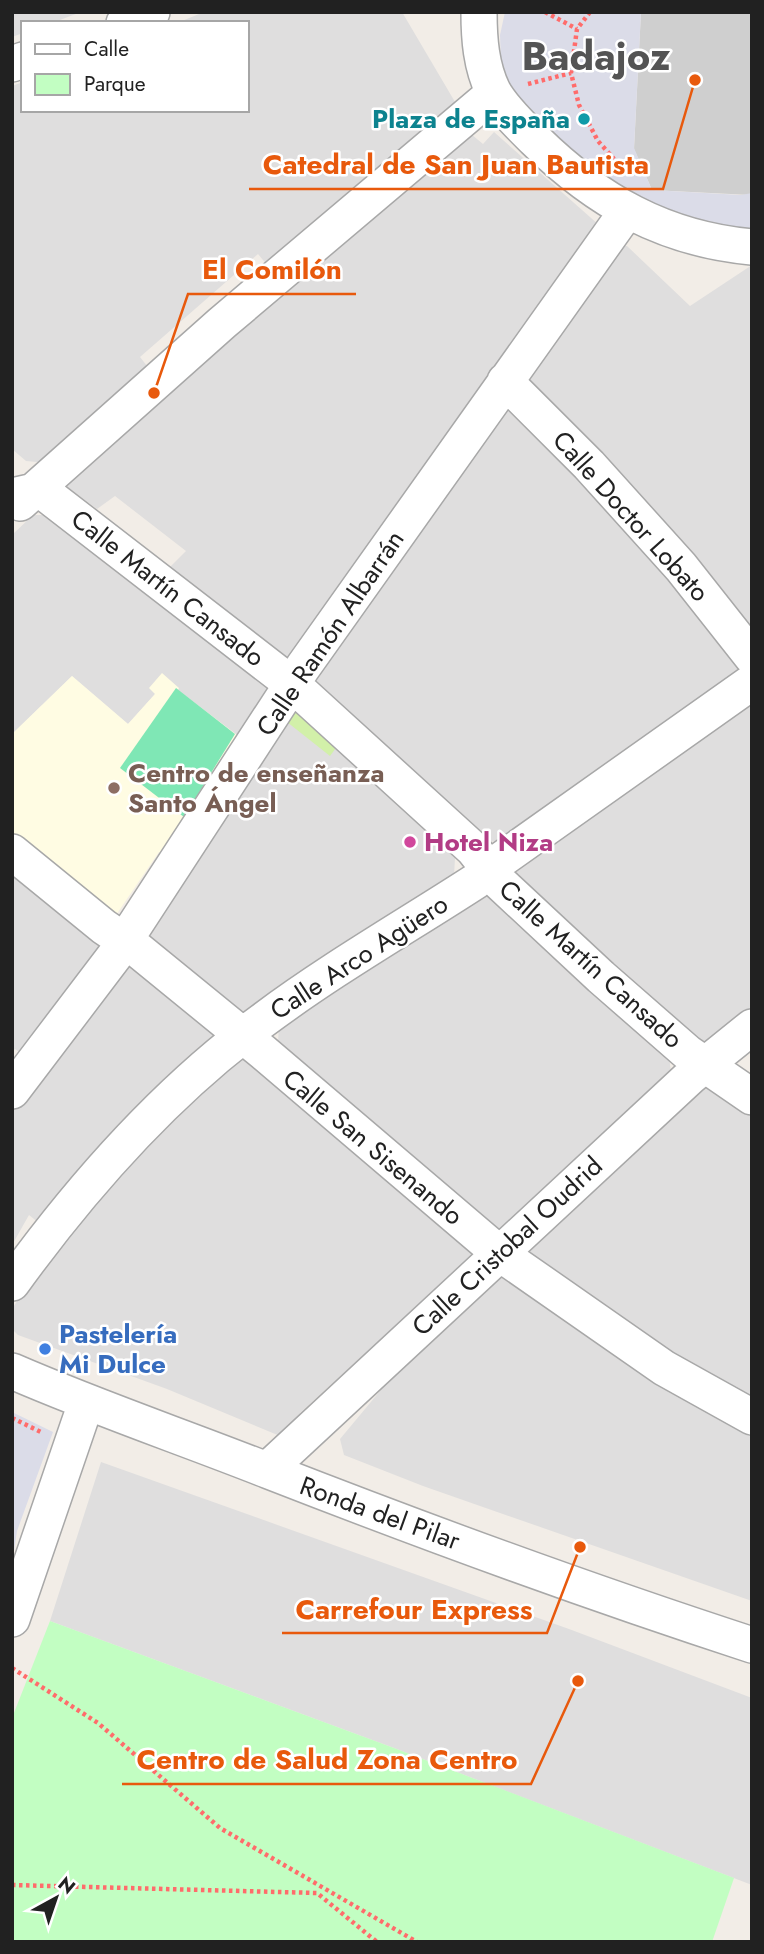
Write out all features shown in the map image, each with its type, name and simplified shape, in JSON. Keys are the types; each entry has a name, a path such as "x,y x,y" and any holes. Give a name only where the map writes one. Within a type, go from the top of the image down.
{"street":[{"path":"129,21 152,12"},
{"path":"480,12 479,37 484,66 494,93 523,128 556,161 590,188 627,211 696,239 752,247"},
{"path":"20,499 222,323 494,93"},
{"name":"Calle Ramón Albarrán","path":"12,1091 125,941 293,685 505,380 627,211"},
{"name":"Calle Doctor Lobato","path":"505,380 589,465 681,567 752,657"},
{"name":"Calle Martín Cansado","path":"20,499 46,494 293,685 473,849 499,882 601,977 688,1053 752,1097"},
{"name":"Calle Arco Agüero","path":"12,1283 49,1232 118,1151 190,1082 262,1021 477,881 488,869 752,681"},
{"name":"Calle San Sisenando","path":"12,852 243,1037 499,1253 664,1368 752,1417"},
{"name":"Calle Cristobal Oudrid","path":"267,1470 499,1253 706,1064 752,1027"},
{"name":"Ronda del Pilar","path":"12,1371 86,1403 648,1611 752,1645"},
{"path":"12,1619 86,1403"}],"path":[{"path":"545,12 577,29"},
{"path":"590,12 577,29 571,73 579,105 598,141 621,167"},
{"path":"494,93 571,73"},
{"path":"12,1668 99,1723 220,1828 417,1942"},
{"path":"12,1885 317,1893 377,1942"}],"shaded area":[{"path":"12,12 81,12 57,21 21,21 21,34 12,37"},
{"path":"204,12 402,12 458,107 268,266 258,254 140,357 151,371 48,463 26,461 12,449 12,86 21,83 21,112 248,112 248,21 182,21"},
{"name":"Plaza de España","path":"505,12 641,12 634,148 652,190 741,195 752,193 752,235 730,233 628,197 537,125 506,80 501,63 500,35"},
{"path":"641,12 752,12 750,195 652,190 634,149"},
{"path":"494,132 599,225 288,661 170,567 186,551 115,496 97,509 66,486 66,475 286,285 442,161 471,134 483,144"},
{"path":"617,246 627,246 690,306 752,265 752,638 520,375"},
{"path":"505,398 751,668 505,842 481,841 305,679"},
{"path":"33,515 52,515 214,647 218,643 277,692 245,741 155,694 128,724 72,676 12,734 12,535"},
{"name":"Centro de enseñanza Santo Ángel","path":"162,673 178,690 245,741 168,858 159,852 114,918 12,834 12,734 72,676 128,724 155,694 149,688"},
{"path":"752,697 752,1010 701,1049 501,870"},
{"path":"291,705 455,858 454,876 241,1015 142,933"},
{"path":"12,873 103,946 22,1054 15,1049 12,1052"},
{"path":"491,887 669,1056 671,1073 501,1234 278,1044 279,1023"},
{"path":"126,956 220,1034 39,1223 29,1215 12,1245 12,1108"},
{"path":"246,1053 476,1252 300,1413 300,1419 280,1436 167,1389 18,1335 12,1329 12,1309 49,1251 161,1127"},
{"path":"704,1078 752,1114 752,1397 671,1353 522,1250"},
{"path":"500,1271 711,1412 752,1436 752,1601 423,1486 344,1455 340,1439 400,1367"},
{"path":"12,1412 53,1432 17,1531 12,1564"},
{"path":"101,1462 569,1629 752,1698 752,1885 394,1748 50,1621"}],"green space":[{"path":"176,688 235,734 184,817 120,768"},
{"path":"291,705 341,741 330,756 282,718"},
{"path":"50,1621 394,1748 734,1878 712,1942 12,1942 12,1718"}],"place":[{"name":"Catedral de San Juan Bautista","path":"695,80"},
{"name":"Plaza de España","path":"584,119"},
{"name":"El Comilón","path":"154,393"},
{"name":"Centro de enseñanza Santo Ángel","path":"114,788"},
{"name":"Hotel Niza","path":"410,842"},
{"name":"Pastelería Mi Dulce","path":"45,1349"},
{"name":"Carrefour Express","path":"580,1547"},
{"name":"Centro de Salud Zona Centro","path":"578,1681"}],"district":[{"name":"Badajoz","path":"596,56"}]}
